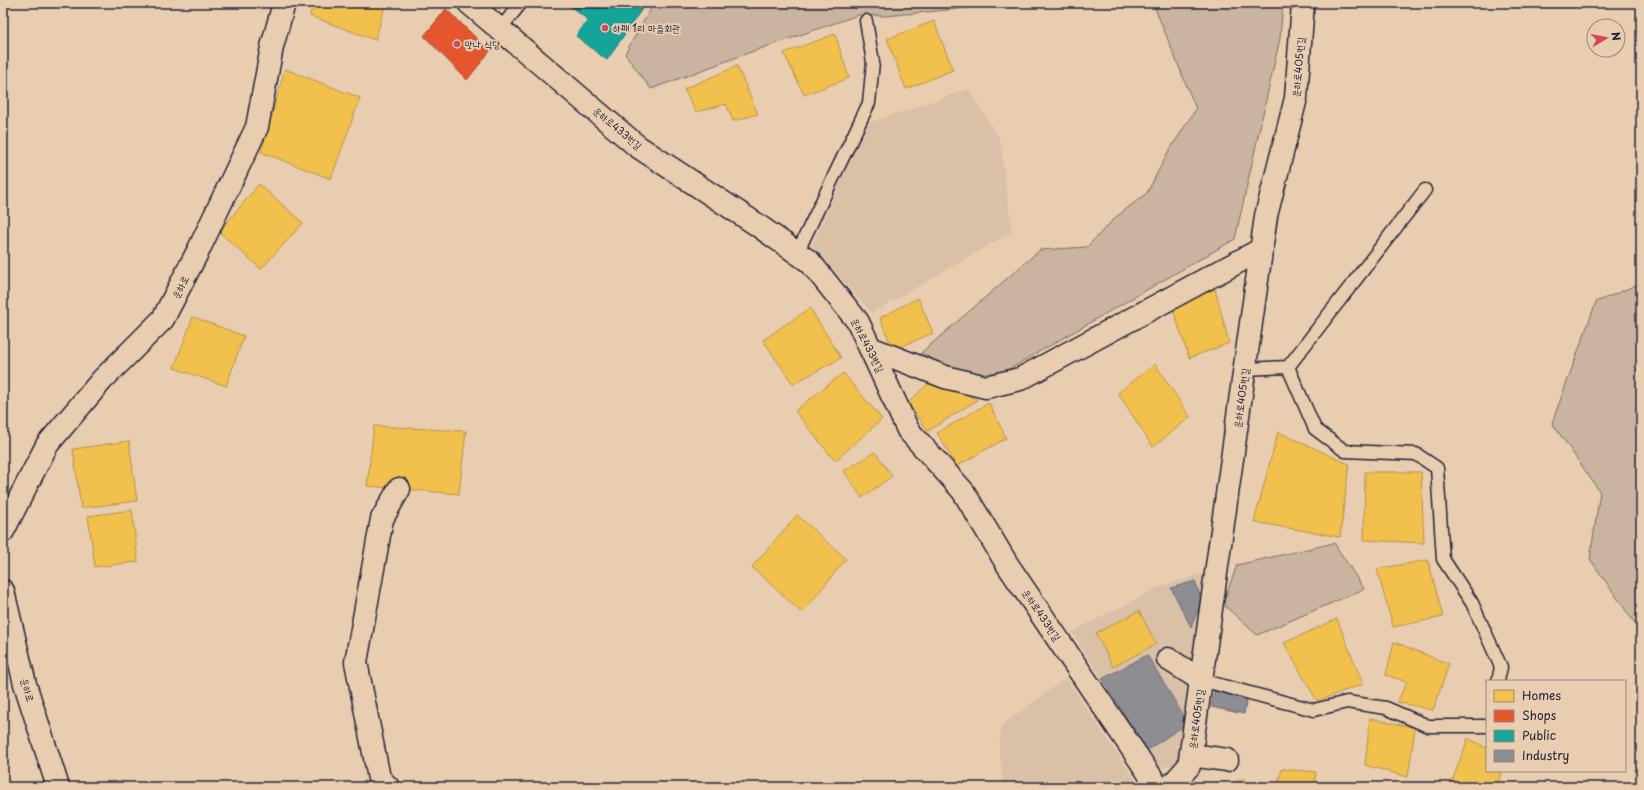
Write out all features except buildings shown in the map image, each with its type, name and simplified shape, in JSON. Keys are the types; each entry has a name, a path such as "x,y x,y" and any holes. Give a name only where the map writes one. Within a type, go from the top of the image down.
{"street":[{"name":"운하로","path":"3,531 47,445 102,380 163,319 198,251 257,127 272,47 284,3"},
{"name":"운하로433번길","path":"469,3 637,146 810,262 858,322 908,430 964,491 1007,564 1158,787"},
{"name":"운하로405번길","path":"1170,787 1189,766 1191,755 1266,216 1296,98 1303,3"},
{"path":"870,348 945,377 986,387 1020,379 1262,249"},
{"path":"388,787 379,778 356,662 382,519 399,489"},
{"name":"운하로","path":"3,591 25,684 58,787"},
{"path":"1168,659 1201,680"},
{"path":"1191,755 1227,760"}],"lane":[{"path":"500,29 521,3"},
{"path":"797,253 869,103 873,62 866,21"},
{"path":"1245,369 1288,367 1425,190"},
{"path":"1288,367 1316,430 1345,452 1416,454 1437,468 1443,559 1472,603 1501,667 1498,680"},
{"path":"1201,680 1314,710 1348,702 1386,708 1428,726 1486,726"}],"shaded area":[{"path":"654,3 1018,3 886,16 858,15 748,53 651,89 625,54"},
{"path":"1153,3 1283,3 1280,38 1235,239 1011,368 987,378 946,366 921,353 1040,250 1087,247 1116,217 1147,193 1167,154 1196,109"},
{"path":"969,89 1000,140 1012,232 872,313 812,246 865,124"},
{"path":"1641,283 1641,632 1590,559 1600,492 1552,423 1596,302"},
{"path":"1334,543 1364,589 1257,635 1223,604 1237,565"},
{"path":"1208,572 1183,744 1177,764 1158,768 1072,632 1159,587"},
{"path":"1066,678 1140,787 1004,787 999,750 1001,726"}],"place":[{"name":"하패 1리 마을회관","path":"605,28"},
{"name":"맛나 식당","path":"457,44"}]}
